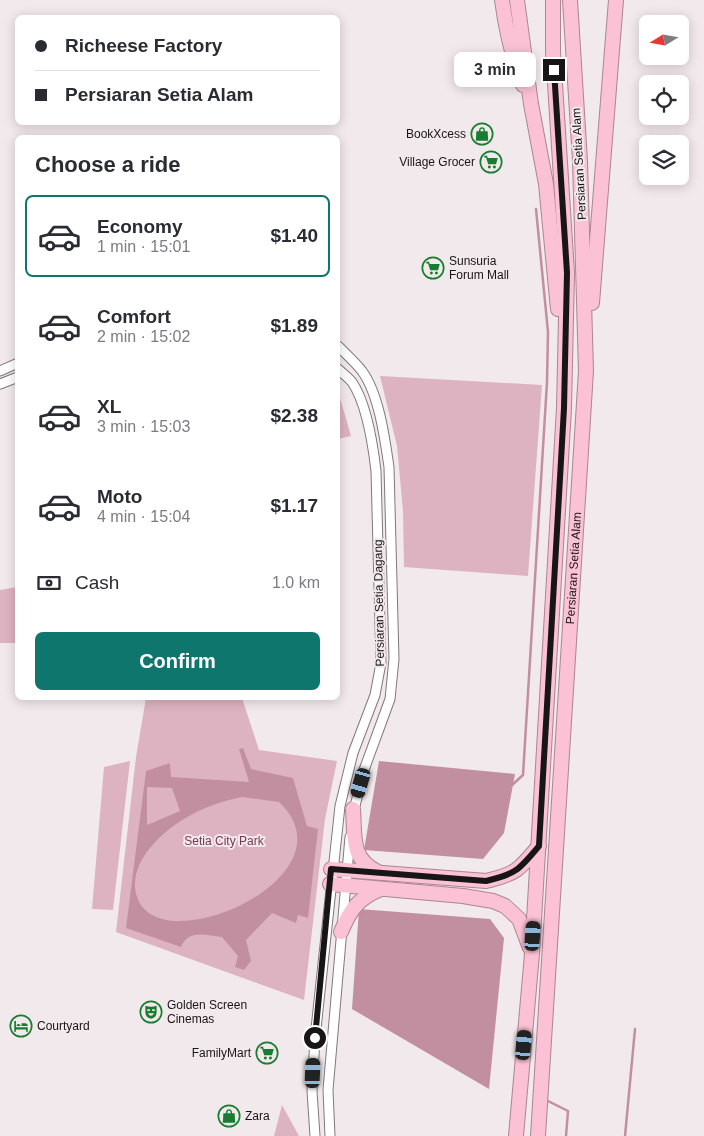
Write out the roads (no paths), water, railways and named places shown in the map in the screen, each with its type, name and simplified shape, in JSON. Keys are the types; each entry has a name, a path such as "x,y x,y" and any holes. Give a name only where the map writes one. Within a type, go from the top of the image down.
{"highway":[{"path":"502,0 505,25 513,60 531,104"},
{"name":"Persiaran Setia Alam","path":"516,1136 532,954 564,408 567,273 553,52 553,0"},
{"name":"Persiaran Setia Alam","path":"538,1136 586,371 580,161 570,0"},
{"path":"586,371 616,0"},
{"path":"517,2 553,240 564,408"},
{"path":"353,809 356,847 360,859 367,867 381,873"},
{"path":"331,869 486,881 510,876 526,862 539,846"},
{"path":"330,884 463,896 505,906 519,919 532,954 524,976 510,1136"},
{"path":"341,932 348,914 357,902 369,894 384,888"}],"street":[{"name":"Persiaran Setia Dagang","path":"330,1136 328,1090 353,809 364,770 390,699 394,659 390,467 386,443 373,393 363,372 340,348"},
{"path":"0,371 15,364"},
{"name":"Persiaran Setia Dagang","path":"315,1136 312,1091 315,1038 331,869 340,806 353,753 375,695 381,663 375,461 359,396 351,381 340,371"},
{"path":"0,384 15,378"}],"waterway":[{"path":"511,786 523,775 547,382 548,332 536,209"},
{"path":"625,1136 635,1029"},
{"path":"546,1100 568,1111 566,1136"}],"place":[{"name":"BookXcess","path":"482,134"},
{"name":"Village Grocer","path":"491,162"},
{"name":"Sunsuria Forum Mall","path":"433,268"},
{"name":"Golden Screen Cinemas","path":"151,1012"},
{"name":"Courtyard","path":"21,1026"},
{"name":"FamilyMart","path":"267,1053"},
{"name":"Zara","path":"229,1116"}],"park label":[{"name":"Setia City Park","path":"224,841"}]}
